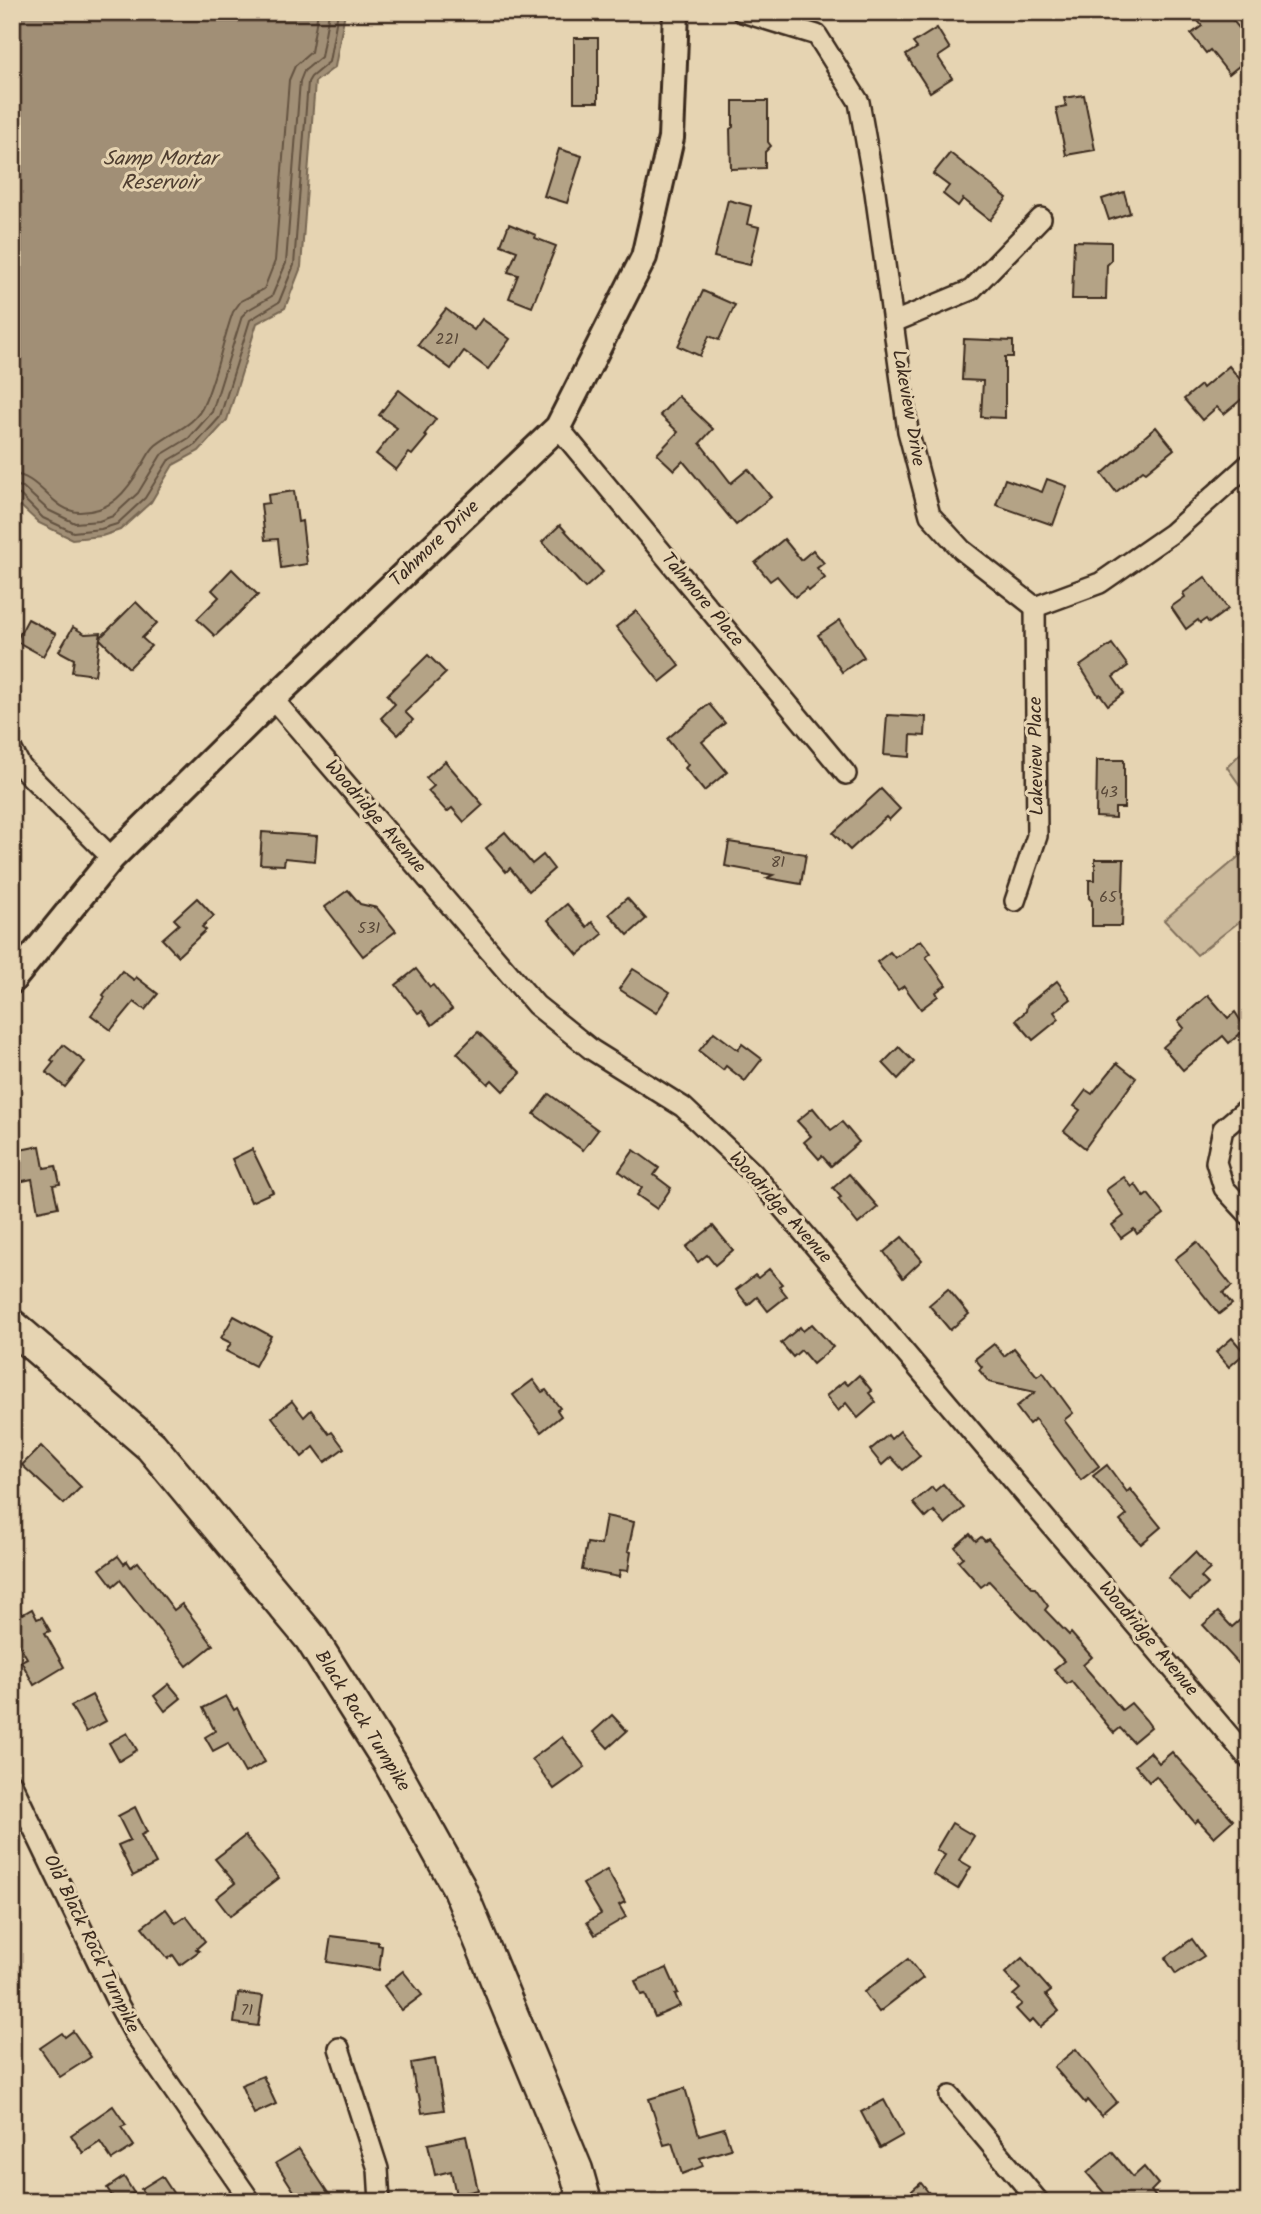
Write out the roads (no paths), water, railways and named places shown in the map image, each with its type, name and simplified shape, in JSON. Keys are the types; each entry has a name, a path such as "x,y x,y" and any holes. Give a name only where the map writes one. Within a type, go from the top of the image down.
{"main road":[{"name":"Black Rock Turnpike","path":"12,1326 151,1446 312,1638 390,1763 458,1886 576,2170 585,2202"}],"street":[{"name":"Tahmore Drive","path":"12,981 112,858 273,699 558,427 644,257 671,138 676,12"},
{"name":"Lakeview Drive","path":"742,12 817,35 859,102 875,192 908,431 929,514 962,550 1035,607"},
{"path":"894,322 971,290 1041,218"},
{"name":"Tahmore Place","path":"558,427 846,774"},
{"path":"1035,607 1100,583 1172,533 1249,464"},
{"name":"Lakeview Place","path":"1015,901 1037,836 1035,607"},
{"name":"Woodridge Avenue","path":"273,699 536,1005 592,1050 683,1107 752,1172 1249,1759"},
{"path":"12,750 21,766 112,858"},
{"path":"1249,1107 1223,1129 1216,1162 1224,1188 1249,1216"},
{"name":"Old Black Rock Turnpike","path":"12,1784 17,1807 134,2033 251,2202"},
{"path":"339,2048 378,2169 380,2202"},
{"path":"950,2096 1039,2202"}],"water":[{"name":"Samp Mortar Reservoir","path":"12,12 345,12 335,67 315,82 301,267 285,308 257,323 227,420 199,451 173,465 151,502 120,530 102,536 72,539 39,523 12,498"}]}
